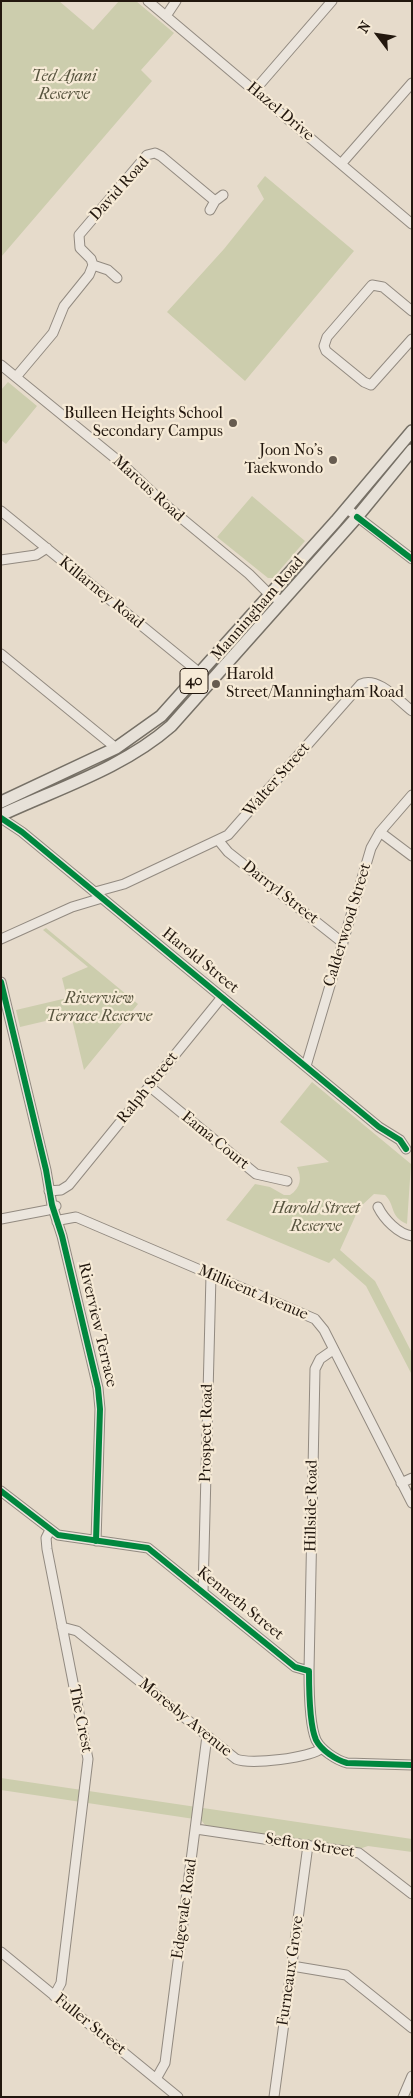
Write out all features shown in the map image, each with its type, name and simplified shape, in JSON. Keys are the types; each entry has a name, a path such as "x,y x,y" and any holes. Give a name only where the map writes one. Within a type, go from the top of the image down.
{"main road":[{"name":"Manningham Road","path":"2,800 116,748 161,716 201,674 412,431"},
{"name":"Manningham Road","path":"1,817 16,808 122,760 159,736 188,708 357,517 412,450"}],"street":[{"name":"Hazel Drive","path":"148,1 412,224"},
{"path":"163,14 171,1"},
{"path":"163,14 176,1"},
{"path":"254,91 332,1"},
{"path":"341,164 412,84"},
{"name":"David Road","path":"117,278 108,270 93,265 91,259 80,248 79,235 150,154 159,154 164,157 215,201"},
{"path":"210,210 215,201 223,195"},
{"path":"16,377 50,337 64,306 89,275 93,265"},
{"path":"412,311 383,286 372,285 327,336 324,346 326,351 364,382 371,385 412,339"},
{"name":"Marcus Road","path":"1,365 121,463 168,508 249,574 274,590 282,601"},
{"path":"346,508 412,559"},
{"name":"Killarney Road","path":"1,511 201,674"},
{"path":"24,556 37,540"},
{"path":"1,560 36,555 47,548"},
{"path":"1,654 116,748"},
{"name":"Walter Street","path":"1,940 219,841 232,832 361,684 368,681 376,683 412,711"},
{"name":"Calderwood Street","path":"306,1066 371,848 380,832 412,795"},
{"path":"16,808 16,823 22,832"},
{"name":"Harold Street","path":"1,817 99,895 379,1127 400,1140 410,1151"},
{"path":"380,832 412,856"},
{"name":"Darryl Street","path":"219,841 228,852 342,943"},
{"name":"Walter Street","path":"72,907 84,896 99,895 116,890 124,884"},
{"name":"Riverview Terrace","path":"1,982 100,1396 96,1540"},
{"name":"Ralph Street","path":"52,1190 73,1179 222,997"},
{"name":"Eama Court","path":"149,1086 256,1174 287,1181"},
{"path":"1,1219 54,1206"},
{"path":"378,1207 383,1216 401,1232 412,1236"},
{"name":"Millicent Avenue","path":"59,1222 82,1222 313,1317 321,1325 406,1484 412,1503"},
{"name":"Prospect Road","path":"203,1592 211,1275"},
{"name":"Hillside Road","path":"309,1671 315,1369 320,1359 333,1350"},
{"path":"406,1484 412,1478"},
{"name":"Kenneth Street","path":"1,1491 50,1530 62,1536 148,1548 295,1667 309,1671"},
{"name":"The Crest","path":"50,1530 46,1538 47,1549 88,1759 61,1969 61,1982 52,1994"},
{"name":"Moresby Avenue","path":"62,1627 78,1631 232,1758 246,1762 310,1755 322,1748"},
{"path":"309,1671 314,1731 316,1740 322,1748 346,1763 411,1764"},
{"name":"Edgevale Road","path":"156,2079 165,2063 207,1736"},
{"name":"Sefton Street","path":"196,1829 362,1854 412,1894"},
{"name":"Furneaux Grove","path":"274,2097 308,1845"},
{"name":"Fuller Street","path":"1,1952 178,2097"},
{"path":"292,1966 346,1975 412,2028"},
{"path":"403,2097 412,2076"}],"green space":[{"name":"Ted Ajani Reserve","path":"1,1 59,1 93,30 119,1 136,1 174,33 141,70 152,81 1,257"},
{"path":"265,176 354,251 245,381 167,312 224,249 264,199 257,186"},
{"path":"8,382 37,406 6,444 1,440 1,390"},
{"path":"252,496 305,541 273,578 268,578 217,537"},
{"name":"Riverview Terrace Reserve","path":"46,928 138,1004 84,1070 71,1015 20,1027 16,1010 67,998 62,978 88,967 43,930"},
{"name":"Harold Street Reserve","path":"312,1082 411,1164 407,1224 398,1218 385,1195 374,1194 359,1208 340,1250 375,1281 412,1353 412,1375 366,1286 334,1258 329,1263 226,1220 255,1184 270,1187 284,1195 290,1195 300,1182 297,1167 329,1162 280,1122"},
{"path":"1,1778 412,1839 412,1852 368,1846 359,1849 211,1827 205,1825 201,1820 1,1790"}],"cycle path":[{"path":"357,517 412,559"},
{"path":"1,818 22,832 379,1127 400,1140 406,1149"},
{"path":"1,982 46,1170 52,1205 62,1236 98,1388 100,1409 96,1541"},
{"path":"1,1491 58,1535 148,1548 295,1667 309,1671 312,1725 318,1744 329,1754 347,1763 412,1765"}],"place":[{"name":"Bulleen Heights School Secondary Campus","path":"233,423"},
{"name":"Joon No's Taekwondo","path":"333,460"},
{"name":"Harold Street/Manningham Road","path":"216,684"}]}
